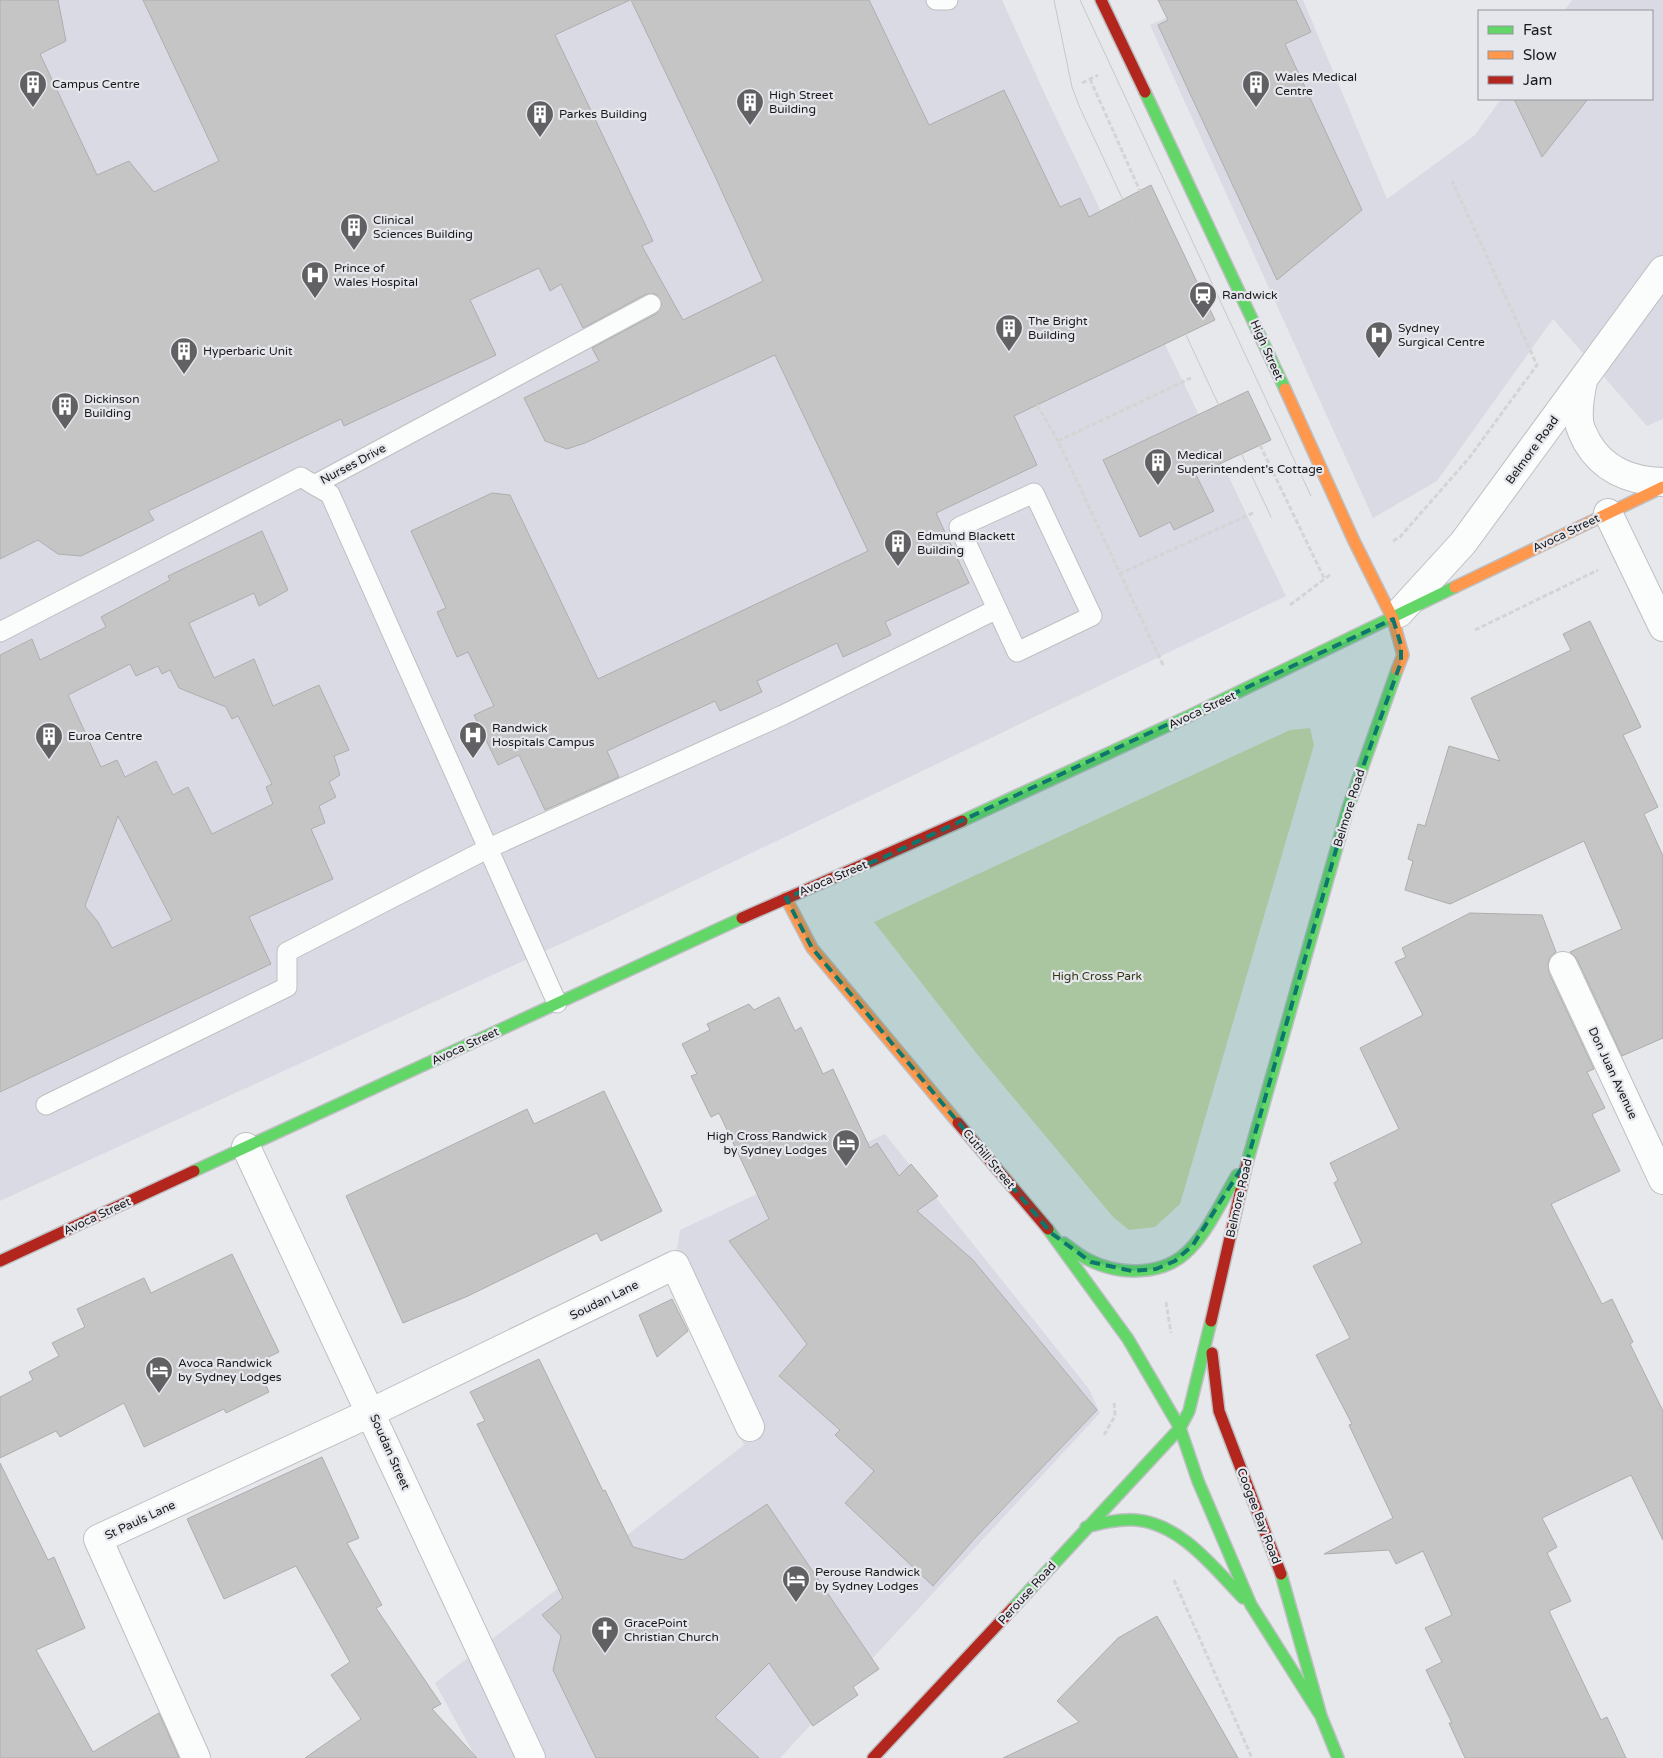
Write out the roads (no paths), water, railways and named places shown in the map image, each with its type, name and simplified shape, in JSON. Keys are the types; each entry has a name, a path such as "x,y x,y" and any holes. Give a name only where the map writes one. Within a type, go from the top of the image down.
{"main road":[{"name":"High Street","path":"1102,0 1247,306 1354,541 1393,619"},
{"name":"Avoca Street","path":"0,1261 786,898 884,857 1393,619 1663,487"},
{"name":"Belmore Road","path":"1180,1428 1189,1411 1196,1386 1248,1158 1350,801 1401,662 1402,645 1393,619"},
{"name":"Cuthill Street","path":"786,898 812,948 1051,1233 1128,1339 1180,1428"},
{"path":"1051,1233 1091,1262 1132,1272 1156,1269 1170,1264 1189,1251 1248,1158"},
{"name":"Coogee Bay Road","path":"1212,1315 1212,1358 1218,1411 1276,1559 1321,1716 1338,1758"},
{"name":"Coogee Bay Road","path":"1180,1428 1198,1481 1251,1606 1321,1716"},
{"name":"Perouse Road","path":"873,1758 947,1681 1086,1527 1180,1428"},
{"path":"1086,1527 1131,1518 1151,1521 1164,1527 1178,1536 1251,1606"}],"street":[{"name":"Belmore Road","path":"1393,619 1463,543 1663,270"},
{"path":"1583,380 1578,404 1579,422 1595,453 1607,465 1619,473 1636,479 1663,482"},
{"path":"1608,513 1630,555 1663,627"},
{"name":"Don Juan Avenue","path":"1564,966 1663,1180"},
{"name":"Soudan Street","path":"246,1147 372,1412 530,1758"},
{"name":"Soudan Lane","path":"372,1412 675,1265 750,1427"},
{"name":"St Pauls Lane","path":"196,1758 98,1539 372,1412"}],"lane":[{"path":"936,0 948,0"},
{"name":"Nurses Drive","path":"0,632 301,477 314,485 651,304"},
{"path":"314,485 330,494 557,1003"},
{"path":"1034,493 1092,616 1017,652 997,609 959,527 1034,493"},
{"path":"46,1105 287,988 287,952 489,848 783,715 997,609"}],"tram line":[{"path":"1054,0 1072,87 1080,108 1271,517"},
{"path":"1080,0 1311,496"}],"place":[{"name":"Campus Centre","path":"33,108"},
{"name":"Wales Medical Centre","path":"1256,108"},
{"name":"High Street Building","path":"750,126"},
{"name":"Parkes Building","path":"540,138"},
{"name":"Clinical Sciences Building","path":"354,251"},
{"name":"Prince of Wales Hospital","path":"315,299"},
{"name":"Randwick","path":"1203,319"},
{"name":"The Bright Building","path":"1009,352"},
{"name":"Sydney Surgical Centre","path":"1379,359"},
{"name":"Hyperbaric Unit","path":"184,375"},
{"name":"Dickinson Building","path":"65,430"},
{"name":"Medical Superintendent's Cottage","path":"1158,486"},
{"name":"Edmund Blackett Building","path":"898,567"},
{"name":"Randwick Hospitals Campus","path":"473,759"},
{"name":"Euroa Centre","path":"49,760"},
{"name":"High Cross Randwick by Sydney Lodges","path":"846,1167"},
{"name":"Avoca Randwick by Sydney Lodges","path":"159,1394"},
{"name":"Perouse Randwick by Sydney Lodges","path":"796,1603"},
{"name":"GracePoint Christian Church","path":"605,1654"}],"park label":[{"name":"High Cross Park","path":"1097,976"}]}
